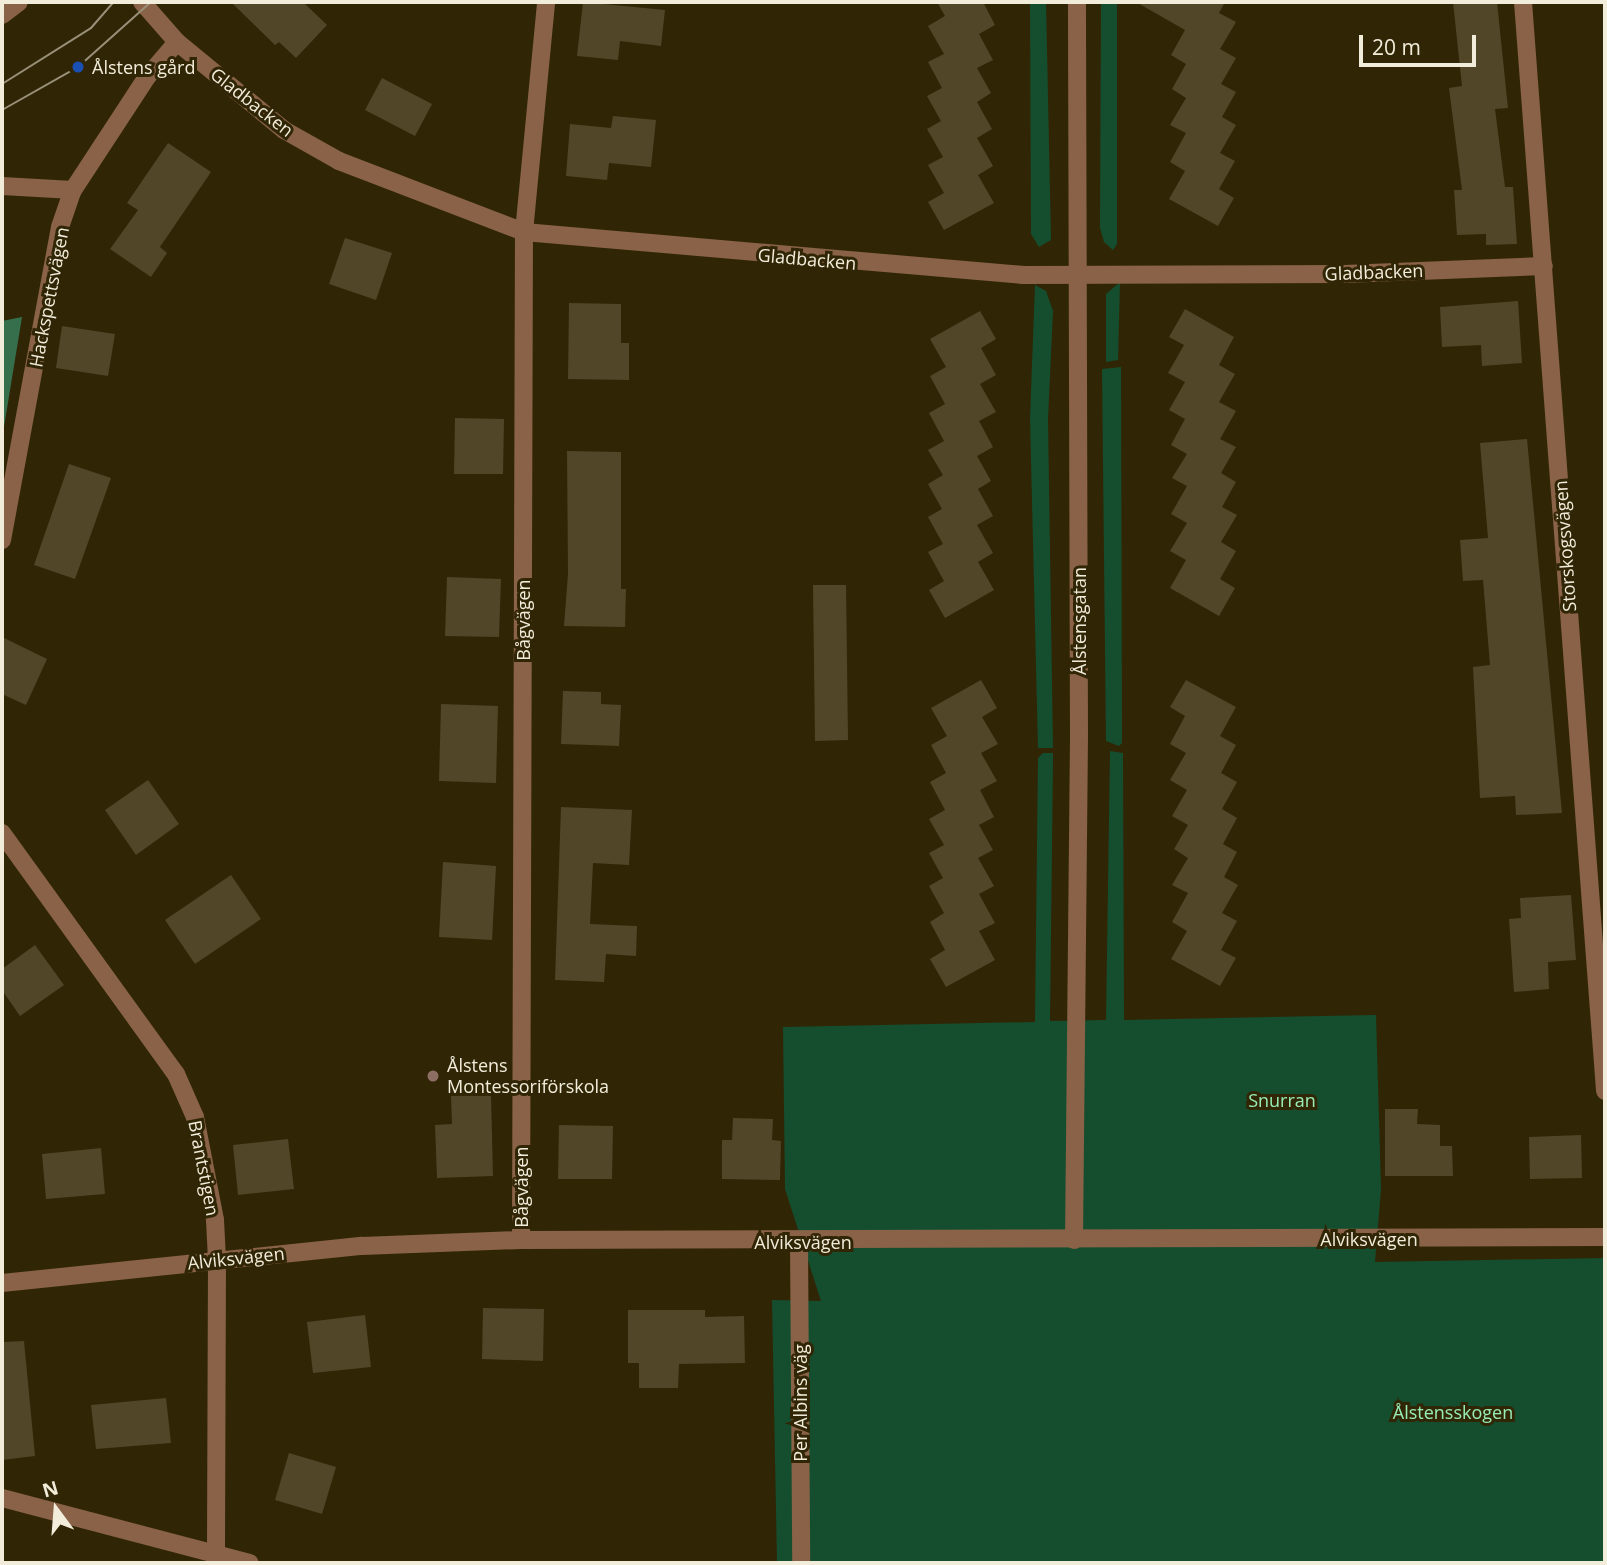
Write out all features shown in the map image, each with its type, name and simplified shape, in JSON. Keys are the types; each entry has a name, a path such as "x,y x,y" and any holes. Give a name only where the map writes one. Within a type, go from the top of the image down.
{"street":[{"path":"2,15 19,2"},
{"name":"Gladbacken","path":"142,2 177,42 284,130 340,161 524,232 796,258 1079,276 1345,274 1544,266"},
{"name":"Bågvägen","path":"521,1240 524,232 546,2"},
{"name":"Ålstensgatan","path":"1074,1240 1079,276 1077,2"},
{"name":"Storskogsvägen","path":"1523,2 1605,1091"},
{"name":"Hackspettsvägen","path":"2,540 60,227 74,190 147,77 177,42"},
{"path":"2,186 74,190"},
{"name":"Brantstigen","path":"2,833 176,1074 195,1117 215,1220 218,1260 217,1559"},
{"name":"Alviksvägen","path":"2,1283 362,1246 521,1240 799,1243 1605,1237"},
{"name":"Per Albins väg","path":"799,1243 801,1563"},
{"path":"2,1498 217,1559 250,1563"}],"green space":[{"path":"1030,2 1046,2 1051,240 1039,247 1031,234"},
{"path":"1101,2 1117,2 1117,244 1113,250 1104,242 1100,228"},
{"path":"1120,282 1118,360 1106,362 1106,294"},
{"path":"1035,285 1046,291 1053,311 1048,419 1053,748 1038,748 1030,418"},
{"path":"22,317 2,439 2,321"},
{"path":"1121,367 1122,743 1119,746 1106,741 1102,369"},
{"name":"Ålstensskogen","path":"1110,751 1123,753 1124,1020 1376,1015 1381,1189 1375,1262 1605,1258 1605,1563 777,1563 772,1300 821,1301 785,1189 783,1027 1035,1022 1038,758 1043,753 1053,753 1050,1021 1106,1020"}],"building":[{"path":"231,2 303,2 327,25 296,58 279,42 275,45"},
{"path":"583,2 665,10 661,46 620,41 618,60 577,56"},
{"path":"937,2 983,2 995,25 979,34 993,60 977,68 991,93 977,102 992,129 977,138 993,166 978,175 994,203 944,230 928,202 944,193 928,165 943,157 927,129 941,121 927,96 942,88 928,62 944,54 928,26 945,16"},
{"path":"1136,2 1225,2 1219,13 1236,22 1220,49 1236,58 1221,84 1236,92 1222,117 1236,125 1220,153 1235,161 1219,189 1234,198 1218,226 1169,199 1185,171 1170,162 1186,133 1170,125 1186,98 1172,89 1186,64 1171,55 1185,30"},
{"path":"1453,2 1497,2 1508,108 1495,109 1505,187 1513,187 1517,244 1486,245 1486,234 1457,235 1454,190 1462,190 1449,88 1462,86"},
{"path":"382,78 432,104 415,136 365,110"},
{"path":"613,116 656,120 651,167 609,163 607,180 566,176 570,124 611,128"},
{"path":"168,143 211,172 160,247 167,253 151,277 110,249 138,210 127,203"},
{"path":"345,238 392,253 376,300 329,284"},
{"path":"1518,301 1522,363 1482,366 1481,345 1442,347 1440,307"},
{"path":"569,303 621,304 621,343 629,343 629,380 568,379"},
{"path":"1185,309 1234,337 1219,365 1235,374 1219,402 1236,411 1220,439 1236,447 1221,473 1236,482 1222,507 1237,515 1221,542 1236,551 1220,579 1235,588 1219,616 1170,588 1186,560 1170,551 1187,523 1171,514 1187,486 1172,478 1187,454 1171,445 1185,419 1169,410 1185,382 1168,373 1184,345 1169,337"},
{"path":"980,311 996,339 981,348 996,375 980,384 996,412 979,421 993,447 977,456 991,481 978,489 993,516 977,525 993,553 978,562 994,590 945,618 929,590 944,581 928,552 943,544 928,517 942,509 928,484 943,475 928,450 944,441 929,413 945,404 930,376 946,367 930,339"},
{"path":"62,326 115,334 108,376 56,368"},
{"path":"455,418 504,419 503,474 454,474"},
{"path":"1527,439 1562,813 1516,815 1515,796 1480,798 1473,667 1490,665 1483,580 1463,581 1460,540 1488,538 1480,443"},
{"path":"567,451 621,452 621,589 626,589 625,627 564,626 568,574"},
{"path":"69,464 111,478 75,579 34,565"},
{"path":"447,577 501,579 499,637 445,636"},
{"path":"813,585 846,585 848,740 815,741"},
{"path":"2,637 47,659 26,705 2,694"},
{"path":"981,680 997,708 982,717 998,744 981,753 997,781 980,790 994,817 979,825 993,850 978,858 994,886 979,894 995,923 979,931 995,960 946,987 930,959 945,950 930,922 944,913 929,886 943,878 929,853 944,845 929,819 945,810 930,782 946,773 931,745 947,736 931,708"},
{"path":"1186,680 1236,707 1220,736 1236,745 1221,773 1237,782 1222,809 1237,818 1223,844 1237,852 1224,877 1238,885 1222,913 1237,921 1221,950 1236,958 1220,986 1171,959 1187,931 1172,922 1188,893 1172,885 1188,858 1174,849 1188,825 1172,816 1187,790 1170,780 1186,753 1170,744 1185,716 1170,707"},
{"path":"563,691 601,692 601,704 621,705 619,746 561,744"},
{"path":"441,704 498,706 496,783 439,781"},
{"path":"148,780 179,824 136,855 105,810"},
{"path":"561,807 632,810 629,865 593,863 590,924 637,926 636,956 606,954 604,982 555,980"},
{"path":"443,862 496,866 492,940 439,937"},
{"path":"231,875 261,919 195,964 165,920"},
{"path":"1571,895 1576,960 1548,962 1549,989 1514,992 1509,919 1521,918 1520,898"},
{"path":"35,945 64,985 20,1016 2,990 2,969"},
{"path":"491,1095 493,1176 437,1178 435,1125 452,1124 451,1096"},
{"path":"1385,1109 1418,1109 1417,1124 1440,1125 1440,1146 1452,1146 1453,1176 1385,1176"},
{"path":"733,1118 773,1119 772,1140 781,1141 780,1180 722,1179 722,1140 732,1140"},
{"path":"559,1125 613,1126 612,1179 558,1179"},
{"path":"1581,1135 1582,1178 1530,1179 1529,1137"},
{"path":"288,1139 294,1189 238,1195 233,1145"},
{"path":"101,1148 105,1194 46,1199 42,1154"},
{"path":"483,1308 544,1309 543,1361 482,1359"},
{"path":"628,1310 705,1310 705,1317 744,1316 745,1363 679,1364 678,1388 639,1388 639,1363 628,1363"},
{"path":"365,1315 371,1367 313,1373 307,1322"},
{"path":"24,1341 35,1456 2,1460 2,1342"},
{"path":"166,1398 171,1443 96,1449 91,1405"},
{"path":"289,1453 336,1467 322,1514 275,1500"}],"tram line":[{"path":"2,84 91,28 114,2"},
{"path":"2,110 78,67 151,2"}],"place":[{"name":"Ålstens gård","path":"78,67"},
{"name":"Ålstens Montessoriförskola","path":"433,1076"}],"park label":[{"name":"Snurran","path":"1282,1100"}]}
